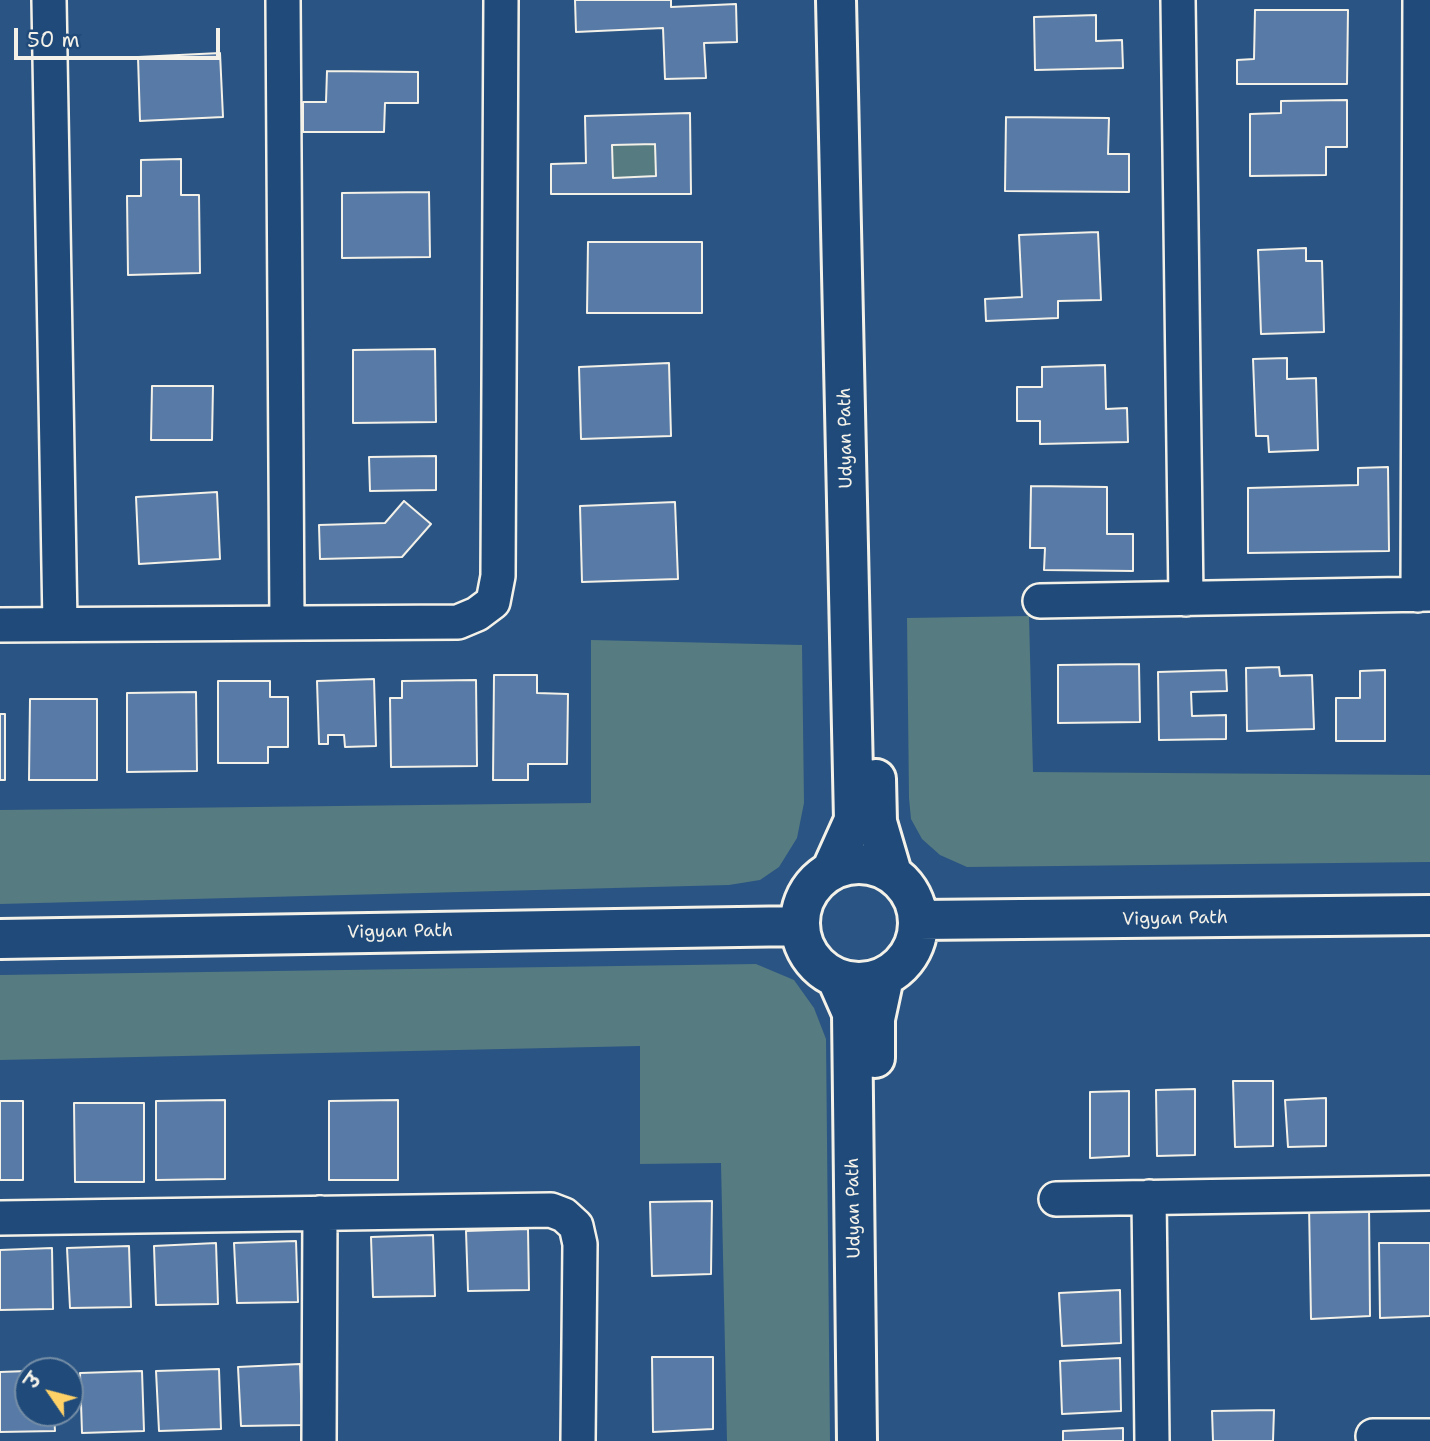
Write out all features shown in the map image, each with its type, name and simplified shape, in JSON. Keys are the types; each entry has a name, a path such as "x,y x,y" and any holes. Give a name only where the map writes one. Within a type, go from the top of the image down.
{"main road":[{"name":"Udyan Path","path":"831,871 854,821 836,0"},
{"name":"Udyan Path","path":"861,0 877,822 892,873"},
{"path":"857,864 877,866 892,873 911,894 919,920 915,944 903,963 884,977 862,983 837,979 819,967 804,945 800,926 803,905 815,883 831,871 857,864"},
{"name":"Vigyan Path","path":"919,920 1430,915"},
{"name":"Vigyan Path","path":"0,939 800,926"},
{"name":"Udyan Path","path":"881,1441 875,1019 884,977"},
{"name":"Udyan Path","path":"837,979 852,1013 858,1441"}],"street":[{"path":"49,0 60,624"},
{"path":"283,0 287,621"},
{"path":"0,625 287,621 458,622 477,614 493,602 498,576 500,0"},
{"path":"1178,0 1186,599"},
{"path":"1040,601 1424,595 1424,204 1420,0"},
{"path":"1056,1199 1430,1193"},
{"path":"1149,1197 1153,1441"},
{"path":"0,1218 551,1210 564,1215 576,1226 580,1244 578,1441"},
{"path":"319,1441 320,1213"},
{"path":"1373,1436 1430,1436"}],"green space":[{"path":"655,144 656,176 613,178 612,145"},
{"path":"1029,616 1033,772 1430,775 1430,862 967,867 940,855 922,839 911,819 907,618"},
{"path":"591,640 802,645 804,803 797,838 779,867 760,880 729,885 0,904 0,810 591,803"},
{"path":"756,964 794,980 814,1008 826,1039 830,1441 727,1441 721,1163 640,1164 640,1046 0,1060 0,975"}],"building":[{"path":"575,0 671,0 671,7 736,4 737,42 704,43 706,78 665,79 663,28 576,32"},
{"path":"1255,10 1348,10 1347,84 1237,84 1237,60 1254,59"},
{"path":"1096,15 1096,41 1122,40 1123,68 1035,70 1034,17"},
{"path":"220,53 223,117 140,121 138,57"},
{"path":"327,71 418,72 418,103 385,103 384,132 303,132 303,102 326,102"},
{"path":"1347,100 1347,147 1326,147 1326,175 1250,176 1250,114 1281,113 1281,101"},
{"path":"690,113 691,194 551,194 551,164 586,163 585,116","holes":["655,144 656,176 613,178 612,145"]},
{"path":"1006,117 1109,118 1108,154 1129,154 1129,192 1005,191"},
{"path":"181,159 181,195 199,195 200,273 128,275 127,196 141,196 141,160"},
{"path":"429,192 430,257 342,258 342,193"},
{"path":"1098,232 1101,300 1058,301 1058,318 986,321 985,299 1022,297 1019,235"},
{"path":"588,242 702,242 702,313 587,313"},
{"path":"1306,248 1306,261 1322,261 1324,332 1261,334 1258,250"},
{"path":"435,349 436,422 353,423 353,350"},
{"path":"1287,358 1287,379 1316,378 1318,450 1269,452 1268,436 1256,436 1253,359"},
{"path":"669,363 671,436 581,439 579,367"},
{"path":"1105,365 1106,409 1127,408 1128,442 1040,444 1040,421 1017,421 1017,387 1042,387 1042,367"},
{"path":"152,386 213,386 212,440 151,440"},
{"path":"436,456 436,490 370,491 369,457"},
{"path":"1388,467 1389,551 1248,553 1248,488 1358,485 1358,468"},
{"path":"1031,486 1107,487 1107,534 1133,534 1133,571 1044,570 1045,548 1030,548"},
{"path":"217,492 220,559 139,564 136,497"},
{"path":"404,501 431,524 402,557 320,559 319,525 385,523"},
{"path":"675,502 678,579 582,582 580,506"},
{"path":"1139,664 1140,722 1058,723 1058,665"},
{"path":"1279,667 1280,676 1312,675 1314,729 1247,731 1246,668"},
{"path":"1226,670 1227,691 1191,692 1192,716 1226,715 1226,739 1159,740 1158,672"},
{"path":"1385,670 1385,741 1336,741 1336,698 1360,698 1360,671"},
{"path":"494,675 537,675 537,693 568,694 567,764 528,764 528,780 493,780"},
{"path":"374,679 376,746 345,747 344,735 328,735 328,744 319,744 317,681"},
{"path":"476,680 477,766 391,767 390,698 402,698 402,681"},
{"path":"218,681 270,681 270,697 288,697 288,747 268,747 268,763 218,763"},
{"path":"196,692 197,771 127,772 127,693"},
{"path":"30,699 97,699 97,780 29,780"},
{"path":"0,714 5,714 5,780 0,780"},
{"path":"1233,1081 1273,1081 1273,1146 1235,1147"},
{"path":"1195,1089 1195,1155 1157,1156 1156,1090"},
{"path":"1129,1091 1129,1156 1090,1158 1090,1092"},
{"path":"1326,1098 1326,1146 1288,1147 1285,1100"},
{"path":"225,1100 225,1179 156,1180 156,1101"},
{"path":"398,1100 398,1180 329,1180 329,1101"},
{"path":"0,1101 23,1101 23,1180 0,1180"},
{"path":"74,1103 144,1103 144,1182 75,1182"},
{"path":"712,1201 711,1274 652,1276 650,1202"},
{"path":"1309,1205 1369,1205 1370,1316 1311,1319"},
{"path":"528,1229 529,1290 468,1291 466,1231"},
{"path":"433,1235 435,1296 373,1297 371,1237"},
{"path":"296,1241 298,1302 237,1303 234,1243"},
{"path":"216,1243 218,1304 156,1305 154,1246"},
{"path":"1379,1243 1430,1243 1430,1316 1380,1318"},
{"path":"129,1246 131,1307 70,1308 67,1248"},
{"path":"52,1248 53,1309 0,1310 0,1250"},
{"path":"1120,1290 1121,1343 1062,1346 1059,1293"},
{"path":"652,1357 713,1357 713,1429 653,1432"},
{"path":"1120,1358 1121,1411 1062,1414 1060,1361"},
{"path":"300,1364 302,1425 241,1426 238,1367"},
{"path":"219,1369 221,1429 159,1431 156,1371"},
{"path":"142,1371 144,1431 82,1433 84,1373"},
{"path":"0,1372 14,1372 14,1427 55,1427 55,1431 0,1432"},
{"path":"1274,1410 1273,1441 1213,1441 1212,1411"},
{"path":"1123,1428 1123,1441 1063,1441 1063,1431"}]}
